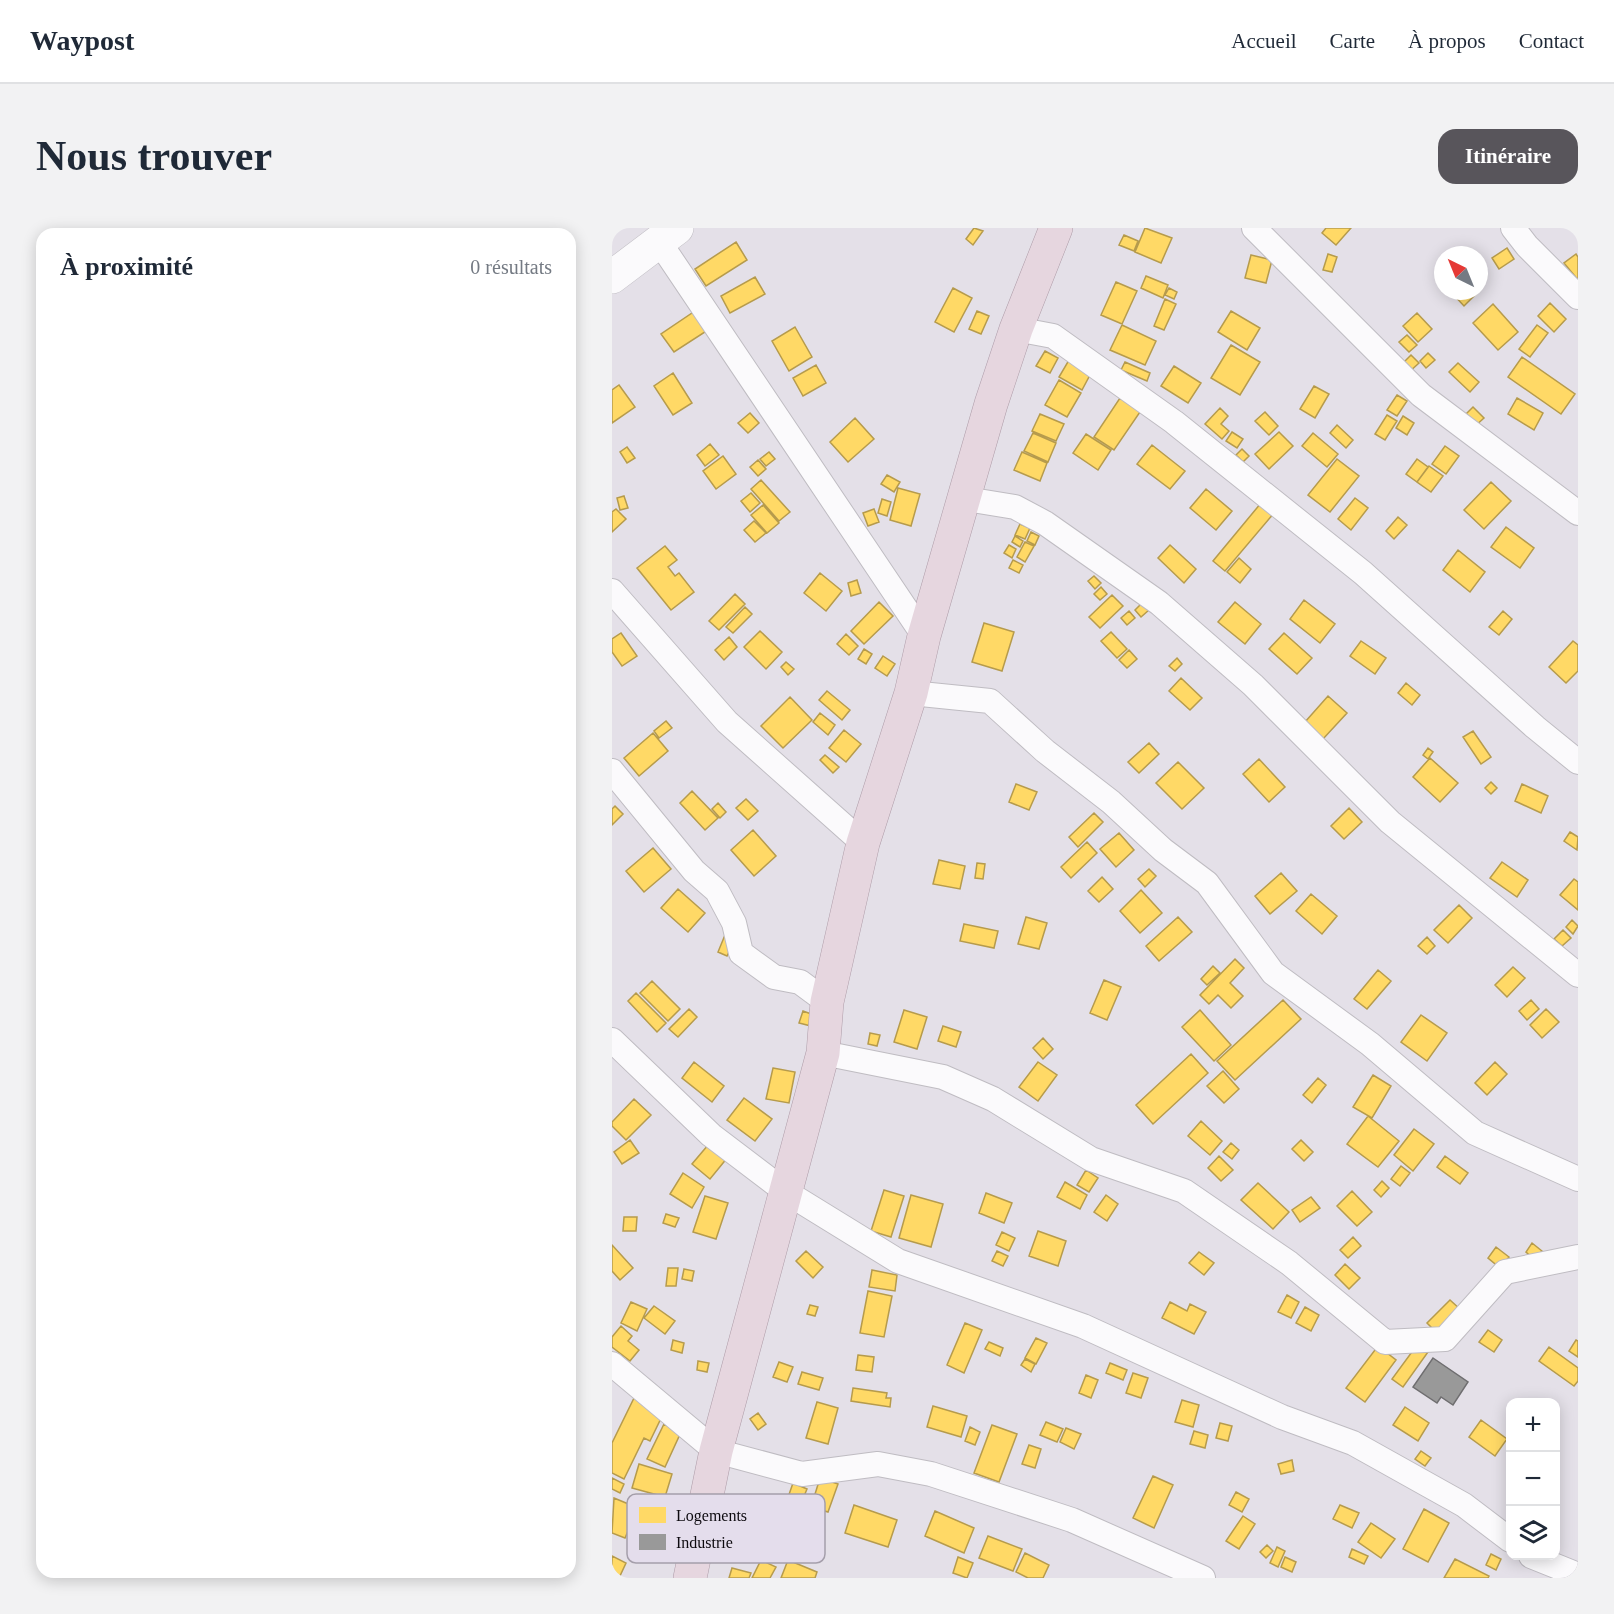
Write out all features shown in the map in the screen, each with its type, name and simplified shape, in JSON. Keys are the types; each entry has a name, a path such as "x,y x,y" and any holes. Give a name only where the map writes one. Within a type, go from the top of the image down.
{"highway":[{"path":"707,1494 716,1451 823,1053 827,1002 863,843 911,693 924,636 966,498 991,404 1016,328 1056,228"},
{"path":"690,1578 693,1563"}],"street":[{"path":"1254,228 1421,395 1578,513"},
{"path":"1513,228 1527,246 1578,297"},
{"path":"612,277 668,235 924,636"},
{"path":"1016,328 1053,336 1174,422 1363,573 1535,727 1578,762"},
{"path":"966,498 1015,507 1080,545 1142,590 1253,685 1390,822 1578,975"},
{"path":"612,591 727,722 863,843"},
{"path":"911,693 990,701 1045,751 1111,802 1163,850 1207,883 1273,973 1370,1044 1475,1133 1578,1179"},
{"path":"612,771 694,872 717,891 734,923 741,953 774,977 800,982 827,1002"},
{"path":"612,1040 711,1134 786,1192 898,1261 1083,1326 1282,1417 1353,1443 1464,1505 1506,1537"},
{"path":"823,1053 943,1077 993,1099 1091,1159 1184,1191 1289,1263 1385,1342 1445,1338 1505,1272 1578,1257"},
{"path":"612,1364 716,1451 802,1474 878,1464 931,1474 1072,1520 1203,1578"},
{"path":"1541,1560 1578,1575"}],"building: Logements":[{"path":"974,228 983,231 973,245 966,239"},
{"path":"1145,228 1172,238 1161,263 1135,252"},
{"path":"1326,228 1351,228 1336,245 1322,233"},
{"path":"1124,235 1138,241 1134,251 1119,245"},
{"path":"736,242 747,260 706,286 695,269"},
{"path":"1507,248 1514,259 1499,269 1492,258"},
{"path":"1328,254 1337,257 1332,272 1323,270"},
{"path":"1576,254 1578,257 1578,280 1564,263"},
{"path":"1251,255 1272,260 1266,283 1245,278"},
{"path":"1146,276 1168,285 1163,298 1141,288"},
{"path":"755,277 765,294 730,313 721,296"},
{"path":"1116,282 1137,291 1122,324 1101,315"},
{"path":"953,288 972,298 954,332 935,322"},
{"path":"1169,288 1177,292 1174,299 1165,295"},
{"path":"1165,299 1176,304 1164,330 1154,326"},
{"path":"1458,300 1470,300 1464,306"},
{"path":"1550,303 1566,319 1554,332 1538,316"},
{"path":"1493,304 1518,332 1498,350 1473,323"},
{"path":"695,311 708,330 674,352 661,334"},
{"path":"977,311 989,316 981,334 969,329"},
{"path":"1231,311 1260,328 1247,350 1218,332"},
{"path":"1417,313 1432,329 1418,342 1403,326"},
{"path":"1122,325 1156,341 1145,365 1110,350"},
{"path":"1537,325 1548,333 1530,357 1519,349"},
{"path":"795,327 812,357 789,371 772,341"},
{"path":"1407,335 1417,345 1409,352 1399,342"},
{"path":"1231,345 1260,362 1240,395 1211,378"},
{"path":"1045,351 1058,358 1050,373 1036,366"},
{"path":"1428,353 1435,360 1426,368 1420,361"},
{"path":"1411,355 1419,363 1408,373 1401,365"},
{"path":"1522,357 1575,394 1561,414 1508,377"},
{"path":"1069,360 1091,373 1082,390 1059,377"},
{"path":"1125,362 1150,373 1147,381 1121,370"},
{"path":"1458,363 1479,382 1470,392 1449,372"},
{"path":"816,365 826,383 803,396 793,378"},
{"path":"1174,366 1201,383 1188,403 1161,386"},
{"path":"673,373 692,403 673,415 654,386"},
{"path":"1059,380 1081,393 1067,417 1045,405"},
{"path":"619,385 635,407 612,423 612,390"},
{"path":"1314,386 1329,394 1315,418 1300,409"},
{"path":"1397,395 1407,401 1397,416 1387,410"},
{"path":"1120,398 1140,412 1114,450 1094,437"},
{"path":"1517,398 1543,413 1534,430 1508,414"},
{"path":"1473,407 1484,418 1473,428 1463,417"},
{"path":"1220,408 1228,416 1221,424 1229,431 1222,439 1205,424"},
{"path":"1265,412 1278,426 1269,435 1255,421"},
{"path":"750,413 759,423 748,433 738,423"},
{"path":"1040,414 1064,424 1056,441 1032,431"},
{"path":"1387,415 1397,421 1385,440 1375,434"},
{"path":"1403,416 1414,423 1407,435 1396,428"},
{"path":"855,418 874,439 848,462 830,442"},
{"path":"1337,425 1353,440 1346,448 1330,433"},
{"path":"1232,432 1243,439 1237,448 1226,441"},
{"path":"1279,432 1293,446 1269,469 1255,454"},
{"path":"1033,433 1056,443 1048,462 1024,451"},
{"path":"1313,433 1338,454 1327,467 1302,446"},
{"path":"1086,434 1111,450 1098,470 1073,453"},
{"path":"710,444 719,455 705,466 697,455"},
{"path":"1152,445 1185,471 1170,489 1137,464"},
{"path":"1445,446 1459,456 1446,474 1432,464"},
{"path":"627,447 635,458 627,463 620,452"},
{"path":"1242,449 1249,456 1243,462 1236,455"},
{"path":"769,452 775,459 766,466 760,459"},
{"path":"1022,452 1047,463 1040,481 1014,470"},
{"path":"723,456 736,474 716,489 703,471"},
{"path":"1337,459 1359,476 1330,512 1308,495"},
{"path":"1417,459 1428,467 1417,482 1406,474"},
{"path":"758,460 766,469 758,476 750,467"},
{"path":"1429,466 1443,476 1431,492 1417,482"},
{"path":"887,475 900,482 894,492 881,484"},
{"path":"761,480 790,512 779,521 751,489"},
{"path":"1491,482 1511,501 1484,529 1464,510"},
{"path":"898,488 920,494 911,526 890,520"},
{"path":"1206,489 1232,511 1216,530 1190,508"},
{"path":"751,493 760,503 750,512 741,501"},
{"path":"624,496 628,508 620,510 617,498"},
{"path":"1355,498 1368,508 1351,530 1338,519"},
{"path":"882,499 891,502 887,516 878,513"},
{"path":"1261,503 1274,513 1225,571 1213,561"},
{"path":"763,505 779,523 767,533 751,515"},
{"path":"616,509 626,519 612,532 612,512"},
{"path":"874,509 879,522 868,526 863,513"},
{"path":"1398,517 1407,525 1394,539 1386,531"},
{"path":"754,521 766,533 755,542 744,530"},
{"path":"1020,524 1030,528 1025,539 1015,535"},
{"path":"1506,527 1534,548 1520,568 1491,547"},
{"path":"1031,532 1039,536 1035,545 1027,541"},
{"path":"1015,536 1023,541 1020,547 1012,542"},
{"path":"1025,542 1034,546 1025,562 1017,557"},
{"path":"1009,545 1016,549 1012,558 1004,553"},
{"path":"1170,545 1196,569 1184,583 1158,558"},
{"path":"665,546 677,560 668,567 675,576 679,573 694,592 671,610 637,568"},
{"path":"1458,550 1485,572 1470,592 1443,570"},
{"path":"1239,558 1251,569 1240,583 1227,572"},
{"path":"1013,560 1023,565 1019,573 1009,568"},
{"path":"820,573 842,591 826,611 804,593"},
{"path":"1094,576 1101,583 1095,589 1088,581"},
{"path":"857,580 861,593 851,596 848,583"},
{"path":"1101,587 1107,594 1100,600 1094,594"},
{"path":"735,594 745,604 719,630 709,621"},
{"path":"1112,595 1123,606 1100,628 1089,617"},
{"path":"1304,600 1335,624 1320,643 1290,619"},
{"path":"879,602 893,616 864,644 851,631"},
{"path":"1235,602 1261,624 1245,644 1218,622"},
{"path":"1142,603 1149,610 1141,617 1135,610"},
{"path":"745,607 752,614 733,633 726,627"},
{"path":"1129,611 1135,618 1127,625 1121,618"},
{"path":"1503,611 1512,619 1499,635 1489,627"},
{"path":"984,623 1014,632 1002,671 972,662"},
{"path":"760,631 782,652 766,669 744,647"},
{"path":"1111,632 1127,649 1117,658 1101,641"},
{"path":"621,633 637,656 622,666 612,652 612,639"},
{"path":"1284,633 1312,658 1297,674 1269,649"},
{"path":"846,634 858,646 849,655 837,644"},
{"path":"729,637 737,647 724,660 715,650"},
{"path":"1361,641 1386,658 1375,674 1350,656"},
{"path":"1573,641 1578,645 1578,671 1566,683 1549,667"},
{"path":"864,649 872,654 866,664 858,659"},
{"path":"1129,650 1137,659 1127,668 1119,660"},
{"path":"883,656 895,664 887,676 875,668"},
{"path":"1177,658 1182,664 1175,671 1169,666"},
{"path":"786,662 794,669 788,675 781,667"},
{"path":"1181,678 1202,698 1190,710 1169,691"},
{"path":"1406,683 1420,695 1412,705 1398,693"},
{"path":"827,691 850,710 842,720 819,700"},
{"path":"1328,696 1347,713 1323,739 1305,722"},
{"path":"790,697 812,720 783,748 761,726"},
{"path":"820,713 835,725 828,735 813,722"},
{"path":"666,721 672,728 659,738 654,731"},
{"path":"844,730 861,744 846,762 829,748"},
{"path":"1473,731 1491,757 1481,764 1463,737"},
{"path":"653,733 668,751 639,776 624,758"},
{"path":"1149,743 1159,754 1139,773 1128,762"},
{"path":"1428,748 1433,752 1428,759 1423,755"},
{"path":"825,755 839,767 833,773 820,760"},
{"path":"1430,758 1458,783 1440,802 1413,777"},
{"path":"1259,759 1285,787 1269,802 1243,774"},
{"path":"1178,762 1204,788 1182,809 1156,783"},
{"path":"1491,782 1497,788 1491,794 1485,788"},
{"path":"1016,784 1037,792 1029,810 1009,802"},
{"path":"1522,784 1548,796 1541,813 1515,801"},
{"path":"692,791 718,818 705,830 680,803"},
{"path":"746,799 758,811 748,820 736,808"},
{"path":"718,803 726,812 720,818 712,809"},
{"path":"615,806 623,814 612,825 612,809"},
{"path":"1349,808 1362,822 1344,839 1331,826"},
{"path":"1094,813 1103,822 1078,847 1069,837"},
{"path":"753,830 776,856 754,876 731,850"},
{"path":"1570,832 1578,837 1577,850 1564,841"},
{"path":"1119,833 1134,850 1116,867 1100,849"},
{"path":"1087,842 1097,853 1071,878 1061,867"},
{"path":"653,848 671,869 644,892 626,871"},
{"path":"939,860 965,866 960,889 933,884"},
{"path":"1502,862 1528,880 1517,897 1490,878"},
{"path":"977,863 985,864 983,879 975,878"},
{"path":"1149,869 1156,876 1145,887 1138,879"},
{"path":"1281,873 1297,891 1270,914 1255,896"},
{"path":"1102,877 1113,889 1099,902 1088,891"},
{"path":"1574,879 1578,882 1578,910 1560,895"},
{"path":"678,889 705,913 688,932 661,908"},
{"path":"1141,890 1162,913 1140,933 1120,911"},
{"path":"1311,894 1337,916 1322,934 1296,911"},
{"path":"1459,905 1472,918 1448,943 1434,930"},
{"path":"1026,917 1047,923 1039,949 1018,944"},
{"path":"1178,917 1192,932 1159,961 1146,946"},
{"path":"1572,920 1578,926 1573,934 1566,927"},
{"path":"964,924 998,931 994,948 960,941"},
{"path":"1563,930 1571,938 1562,946 1554,939"},
{"path":"725,935 735,939 727,956 718,952"},
{"path":"1427,937 1435,946 1427,954 1418,946"},
{"path":"1235,959 1244,968 1230,983 1243,996 1231,1008 1218,995 1209,1004 1200,995"},
{"path":"1213,966 1220,973 1207,985 1201,979"},
{"path":"1513,967 1525,978 1507,997 1495,985"},
{"path":"1378,970 1391,981 1367,1009 1354,999"},
{"path":"1104,980 1121,987 1107,1020 1090,1013"},
{"path":"652,981 680,1009 668,1021 640,993"},
{"path":"636,993 666,1023 657,1032 628,1001"},
{"path":"1283,1000 1301,1019 1235,1080 1217,1061"},
{"path":"1531,1000 1539,1009 1527,1020 1519,1011"},
{"path":"689,1009 697,1017 678,1037 669,1029"},
{"path":"1546,1009 1559,1022 1542,1038 1530,1025"},
{"path":"904,1010 927,1017 917,1049 894,1042"},
{"path":"1200,1010 1231,1045 1214,1061 1182,1027"},
{"path":"803,1011 814,1015 811,1026 799,1023"},
{"path":"1421,1015 1447,1033 1427,1061 1401,1042"},
{"path":"943,1026 961,1032 956,1047 938,1041"},
{"path":"870,1033 880,1035 877,1046 868,1044"},
{"path":"1043,1038 1053,1049 1043,1059 1033,1048"},
{"path":"1191,1054 1208,1073 1153,1124 1136,1105"},
{"path":"694,1062 724,1086 712,1102 682,1078"},
{"path":"1038,1062 1057,1075 1038,1101 1019,1087"},
{"path":"1495,1062 1507,1074 1487,1095 1475,1083"},
{"path":"773,1068 795,1072 789,1103 766,1099"},
{"path":"1223,1071 1239,1089 1224,1103 1207,1086"},
{"path":"1373,1075 1391,1086 1372,1118 1353,1107"},
{"path":"1318,1078 1326,1085 1312,1103 1303,1095"},
{"path":"744,1098 772,1119 755,1141 727,1120"},
{"path":"634,1099 651,1115 626,1140 612,1126 612,1122"},
{"path":"1368,1116 1399,1141 1378,1167 1347,1144"},
{"path":"1201,1121 1222,1141 1210,1155 1188,1136"},
{"path":"1414,1129 1434,1144 1413,1171 1394,1155"},
{"path":"714,1138 732,1152 710,1179 692,1164"},
{"path":"630,1140 639,1153 622,1164 614,1152"},
{"path":"1301,1140 1313,1152 1304,1161 1292,1149"},
{"path":"1231,1143 1239,1150 1232,1159 1223,1152"},
{"path":"1219,1156 1233,1170 1221,1181 1208,1168"},
{"path":"1445,1156 1468,1173 1460,1184 1437,1167"},
{"path":"1401,1166 1410,1173 1400,1186 1391,1179"},
{"path":"1086,1170 1098,1178 1089,1192 1077,1185"},
{"path":"683,1173 704,1187 692,1208 670,1194"},
{"path":"1382,1181 1389,1188 1381,1197 1374,1190"},
{"path":"1065,1182 1087,1195 1080,1209 1057,1197"},
{"path":"1258,1183 1289,1212 1273,1229 1241,1200"},
{"path":"884,1190 904,1196 891,1237 871,1231"},
{"path":"1352,1191 1372,1212 1357,1226 1337,1206"},
{"path":"986,1193 1012,1203 1004,1223 979,1213"},
{"path":"911,1195 943,1204 931,1247 899,1238"},
{"path":"1106,1195 1118,1204 1107,1221 1094,1212"},
{"path":"705,1196 728,1203 716,1239 693,1232"},
{"path":"1311,1197 1320,1208 1300,1222 1292,1210"},
{"path":"666,1214 679,1218 675,1227 663,1223"},
{"path":"624,1217 637,1217 636,1231 623,1231"},
{"path":"1038,1231 1066,1241 1058,1266 1029,1256"},
{"path":"1002,1232 1015,1238 1009,1251 996,1245"},
{"path":"1353,1237 1361,1246 1348,1258 1340,1250"},
{"path":"1532,1243 1542,1251 1535,1260 1526,1252"},
{"path":"612,1245 633,1268 620,1280 612,1271"},
{"path":"1496,1247 1509,1257 1500,1268 1488,1258"},
{"path":"806,1251 823,1267 813,1278 796,1261"},
{"path":"997,1251 1008,1256 1003,1266 992,1261"},
{"path":"1199,1252 1214,1263 1204,1275 1189,1263"},
{"path":"1345,1264 1360,1278 1349,1289 1335,1275"},
{"path":"668,1268 678,1268 676,1286 666,1286"},
{"path":"684,1269 694,1271 692,1281 682,1279"},
{"path":"872,1270 897,1275 895,1291 869,1287"},
{"path":"868,1291 892,1296 884,1337 860,1333"},
{"path":"1287,1295 1299,1302 1291,1318 1278,1312"},
{"path":"1450,1300 1461,1310 1438,1334 1427,1323"},
{"path":"631,1302 647,1309 637,1331 621,1323"},
{"path":"1170,1302 1187,1311 1190,1304 1206,1312 1194,1334 1162,1318"},
{"path":"810,1305 818,1307 815,1316 807,1314"},
{"path":"654,1306 675,1321 665,1334 644,1318"},
{"path":"1305,1307 1319,1315 1311,1331 1296,1323"},
{"path":"965,1323 982,1330 964,1373 947,1365"},
{"path":"621,1326 632,1336 628,1341 639,1350 630,1361 612,1347 612,1337"},
{"path":"1488,1330 1502,1340 1494,1352 1479,1342"},
{"path":"1036,1338 1047,1343 1036,1364 1025,1358"},
{"path":"673,1340 684,1343 682,1353 671,1350"},
{"path":"1576,1340 1578,1341 1578,1357 1569,1351"},
{"path":"989,1342 1003,1348 1000,1356 985,1349"},
{"path":"1417,1345 1428,1352 1403,1387 1392,1379"},
{"path":"1378,1346 1396,1360 1365,1402 1346,1388"},
{"path":"1549,1347 1578,1368 1578,1381 1574,1386 1539,1361"},
{"path":"858,1355 874,1357 872,1372 856,1370"},
{"path":"1025,1359 1035,1364 1031,1372 1021,1365"},
{"path":"698,1361 709,1363 707,1372 697,1370"},
{"path":"779,1362 793,1367 787,1382 773,1377"},
{"path":"1110,1363 1127,1370 1123,1380 1106,1373"},
{"path":"802,1372 823,1378 819,1390 798,1384"},
{"path":"1133,1373 1148,1378 1141,1398 1126,1393"},
{"path":"1086,1375 1098,1380 1091,1398 1079,1393"},
{"path":"853,1388 887,1393 886,1398 891,1398 890,1407 851,1401"},
{"path":"635,1396 665,1410 650,1441 644,1438 624,1479 612,1473 612,1443"},
{"path":"1182,1400 1199,1405 1193,1427 1175,1422"},
{"path":"817,1402 838,1408 828,1444 806,1438"},
{"path":"933,1406 967,1416 961,1437 927,1427"},
{"path":"1405,1407 1429,1423 1418,1441 1393,1425"},
{"path":"758,1413 766,1424 758,1430 750,1419"},
{"path":"1481,1420 1506,1440 1495,1456 1469,1437"},
{"path":"1046,1422 1063,1429 1057,1442 1040,1435"},
{"path":"1220,1423 1232,1426 1228,1441 1216,1438"},
{"path":"664,1424 681,1432 665,1467 647,1459"},
{"path":"992,1425 1017,1434 999,1482 974,1473"},
{"path":"970,1427 980,1432 975,1445 965,1441"},
{"path":"1066,1428 1081,1434 1074,1449 1060,1442"},
{"path":"1194,1431 1208,1435 1205,1448 1190,1444"},
{"path":"1029,1445 1041,1449 1035,1468 1022,1464"},
{"path":"1421,1451 1431,1458 1425,1466 1415,1459"},
{"path":"1292,1460 1294,1471 1281,1474 1278,1464"},
{"path":"639,1464 672,1474 666,1494 654,1494 632,1488"},
{"path":"1153,1476 1173,1485 1154,1528 1133,1518"},
{"path":"612,1478 624,1484 620,1493 612,1489"},
{"path":"820,1478 838,1484 828,1512 825,1511 825,1494 815,1494"},
{"path":"793,1483 807,1489 805,1494 789,1494"},
{"path":"1236,1492 1249,1499 1242,1512 1229,1505"},
{"path":"614,1498 627,1503 627,1533 625,1538 612,1533"},
{"path":"854,1505 897,1520 888,1547 845,1533"},
{"path":"1340,1505 1359,1513 1352,1528 1333,1519"},
{"path":"1424,1509 1449,1523 1428,1562 1403,1549"},
{"path":"935,1511 974,1528 964,1553 925,1536"},
{"path":"1243,1516 1255,1524 1239,1549 1226,1541"},
{"path":"1371,1523 1395,1539 1381,1558 1358,1542"},
{"path":"988,1536 1022,1549 1013,1571 979,1558"},
{"path":"1267,1545 1273,1551 1266,1558 1260,1552"},
{"path":"1277,1547 1285,1551 1278,1567 1270,1563"},
{"path":"1352,1549 1368,1556 1364,1564 1349,1557"},
{"path":"1025,1553 1049,1565 1043,1578 1028,1578 1016,1572"},
{"path":"1491,1554 1501,1559 1496,1570 1486,1565"},
{"path":"612,1556 626,1563 619,1578 612,1578"},
{"path":"958,1557 973,1563 967,1578 953,1573"},
{"path":"1285,1557 1296,1562 1292,1572 1281,1567"},
{"path":"1455,1559 1489,1576 1488,1578 1444,1578"},
{"path":"760,1563 767,1563 776,1567 770,1578 752,1578"},
{"path":"787,1563 795,1563 817,1572 815,1578 781,1578"},
{"path":"732,1568 751,1573 749,1578 729,1578"}],"building: Industrie":[{"path":"1433,1358 1468,1382 1453,1405 1441,1397 1437,1403 1413,1387"}]}
